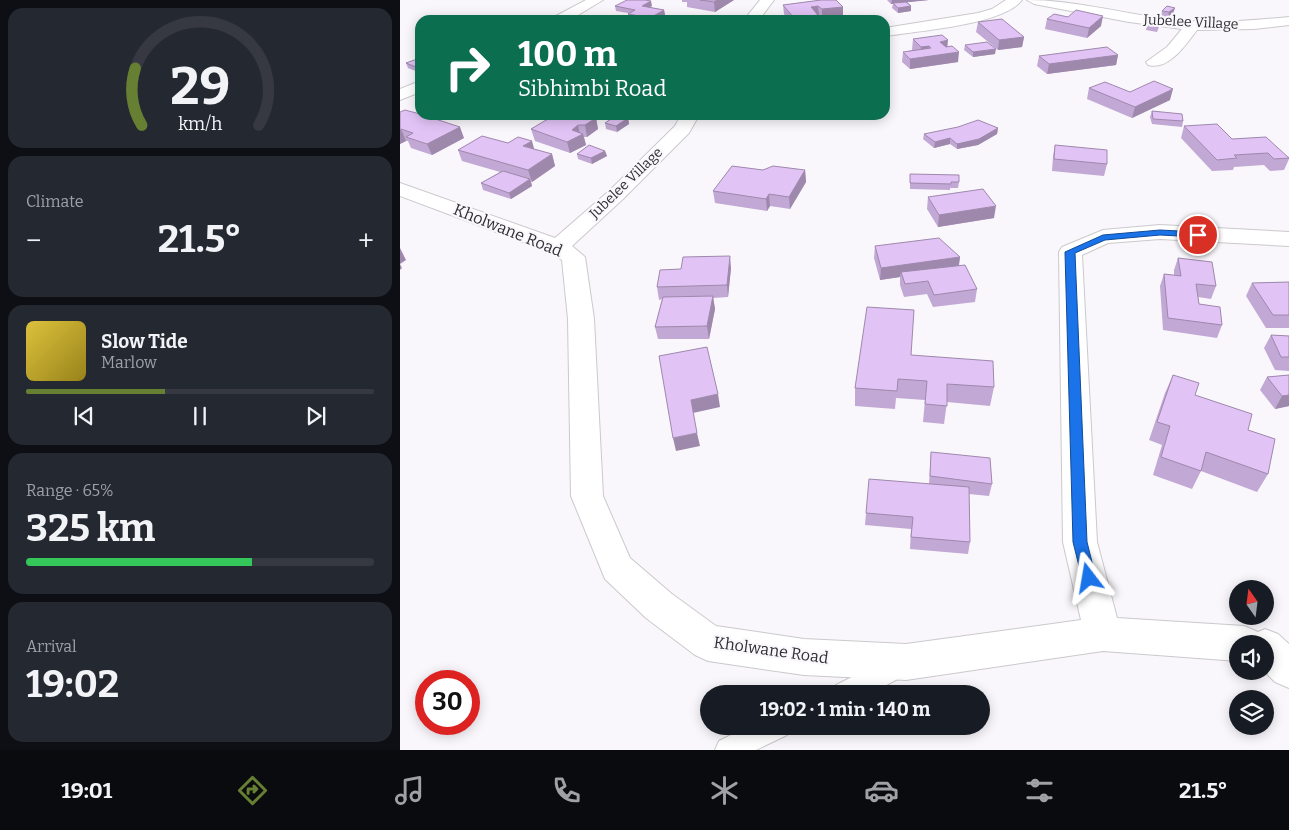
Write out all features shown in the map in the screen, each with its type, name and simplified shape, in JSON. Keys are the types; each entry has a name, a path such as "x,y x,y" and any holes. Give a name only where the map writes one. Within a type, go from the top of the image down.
{"street":[{"path":"568,15 596,0"},
{"path":"755,15 767,0"},
{"path":"890,31 979,17 998,12 1015,0"},
{"name":"Jubelee Village","path":"1034,0 1129,18 1193,25 1254,25 1289,21"},
{"path":"1154,62 1173,50 1193,25"},
{"path":"400,95 415,88"},
{"name":"Jubelee Village","path":"558,247 623,188 682,129 687,120"},
{"name":"Kholwane Road","path":"400,189 558,247 574,257 581,319 587,496 617,568 659,606 708,642 804,657 906,662 1103,634 1229,643"},
{"path":"1103,634 1080,542 1070,252 1103,237 1160,232 1289,240"},
{"path":"1274,646 1289,645"},
{"path":"1274,655 1289,669"}],"lane":[{"path":"862,685 906,662"},
{"path":"728,750 759,735"}],"building":[{"path":"627,0 645,0 651,1 642,6 664,10 655,15 634,15 628,14 635,10 615,6"},
{"path":"700,0 717,0 714,2"},
{"path":"836,0 843,7 822,9 818,6 811,7 818,15 791,15 783,5"},
{"path":"906,2 911,6 898,8 893,3"},
{"path":"1167,6 1175,8 1169,12 1162,11"},
{"path":"1076,10 1103,16 1089,28 1047,19 1054,14 1068,17"},
{"path":"1002,19 1024,37 999,40 978,22"},
{"path":"1151,21 1160,22 1158,27 1147,25"},
{"path":"942,35 948,40 940,42 946,47 952,46 959,52 910,59 903,52 931,48 929,46 921,47 913,39"},
{"path":"987,42 996,49 973,52 965,45"},
{"path":"1107,47 1118,55 1049,64 1039,56"},
{"path":"415,60 415,67 406,63"},
{"path":"1154,81 1173,89 1135,107 1089,88 1105,82 1130,92"},
{"path":"405,110 415,113 415,120 438,120 460,127 427,144 406,137 413,133 400,130 400,112"},
{"path":"1152,111 1182,114 1183,121 1153,119"},
{"path":"546,120 593,120 585,125 578,125 572,130 583,134 567,142 531,129"},
{"path":"610,120 625,120 616,126 605,123"},
{"path":"978,120 998,128 979,139 957,144 950,138 935,142 924,134 958,127"},
{"path":"1217,124 1232,139 1266,137 1289,158 1274,159 1268,153 1234,155 1237,158 1217,160 1184,126"},
{"path":"482,136 508,143 518,137 532,141 523,146 552,154 528,170 458,150"},
{"path":"589,145 605,151 591,158 577,154"},
{"path":"1055,145 1107,150 1107,164 1054,159"},
{"path":"732,166 763,170 773,166 805,170 789,197 769,194 766,199 713,191"},
{"path":"503,171 530,179 509,193 481,183"},
{"path":"910,174 959,175 959,182 951,182 951,184 910,183"},
{"path":"983,189 996,206 939,215 928,197"},
{"path":"939,238 960,257 881,268 875,246"},
{"path":"730,256 727,285 657,287 660,270 681,269 683,257"},
{"path":"1178,258 1212,262 1216,286 1196,284 1199,304 1220,307 1222,325 1168,318 1164,274 1181,276"},
{"path":"965,265 977,289 934,295 928,281 905,284 901,272"},
{"path":"1289,282 1289,315 1273,315 1252,283"},
{"path":"713,296 707,326 655,327 663,297"},
{"path":"867,307 914,310 911,355 993,361 994,387 947,384 947,406 925,404 927,381 898,379 897,391 855,388"},
{"path":"1271,335 1289,336 1289,357 1281,357"},
{"path":"707,347 718,394 691,400 697,433 673,438 659,356"},
{"path":"1173,375 1199,383 1195,395 1252,414 1248,430 1275,439 1268,474 1206,452 1201,471 1161,457 1170,426 1157,422"},
{"path":"1289,375 1289,395 1282,396 1267,377"},
{"path":"931,452 990,458 992,484 930,476"},
{"path":"869,479 969,487 970,542 911,537 913,517 866,513"}],"route":[{"path":"1089,578 1080,542 1070,252 1103,237 1160,232 1198,235"}]}
